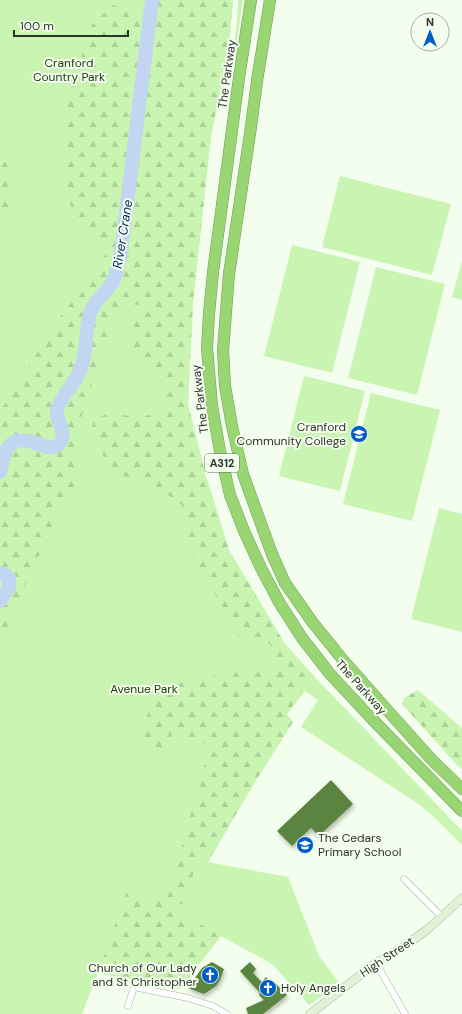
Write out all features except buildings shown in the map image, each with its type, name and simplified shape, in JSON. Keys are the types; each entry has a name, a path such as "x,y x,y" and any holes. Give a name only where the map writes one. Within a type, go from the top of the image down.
{"highway":[{"name":"The Parkway","path":"251,0 213,272 207,348 212,406 230,495 261,568 279,602 302,638 330,674 462,811"},
{"name":"The Parkway","path":"270,0 229,274 223,350 225,386 232,426 242,467 272,554 285,583 312,623 343,660 432,760 462,789"}],"street":[{"path":"404,879 442,917"},
{"name":"High Street","path":"310,1014 376,963 428,929 462,898"},
{"path":"376,963 405,1014"},
{"path":"128,1006 134,988 188,998 214,1006 227,1014"}],"green space":[{"name":"Cranford Country Park","path":"0,0 145,0 144,20 113,271 0,453"},
{"name":"Avenue Park","path":"158,0 233,0 229,46 211,136 193,302 188,404 205,473 229,550 285,644 462,831 462,845 420,805 301,727 318,700 305,691 287,714 293,722 253,785 208,862 288,877 319,956 340,984 309,1005 272,964 221,936 180,989 98,973 82,1014 0,1014 0,605 116,290"},
{"path":"158,0 233,0 229,46 211,136 193,302 188,404 205,473 229,550 285,644 313,675 287,714 293,722 253,785 208,862 198,856 185,905 167,900 210,745 172,734 167,751 149,750 138,741 154,697 167,685 245,671 276,672 277,651 267,642 241,641 197,562 185,535 182,505 146,479 114,475 92,435 93,421 110,412 138,418 164,411 164,375 134,356 131,323 147,304 123,306 111,324 81,418 75,484 55,519 8,625 0,655 0,411 65,309 89,286 107,251 88,233 70,205 64,169 65,108 91,26 112,5 140,11 157,5"},
{"path":"238,0 243,0 234,60 232,60 237,21"},
{"path":"0,150 9,169 13,192 8,214 0,232"},
{"path":"340,176 451,204 432,275 322,247"},
{"path":"292,245 360,262 332,373 264,356"},
{"path":"462,261 462,300 452,297"},
{"path":"376,267 445,284 417,395 348,378"},
{"path":"304,376 365,391 340,491 279,476"},
{"path":"371,393 440,410 412,521 343,504"},
{"path":"439,508 462,514 462,632 411,619"},
{"path":"418,690 462,728 462,769 402,704 404,698"},
{"path":"127,892 158,900 221,936 180,989 98,973"}],"waterway":[{"name":"River Crane","path":"0,472 6,451 13,442 21,440 50,447 56,446 61,441 63,433 57,410 61,400 81,368 85,353 89,316 98,299 110,286 114,279 121,253 152,0"},
{"name":"River Crane","path":"0,573 9,578 9,587 0,601"}],"place":[{"name":"Cranford Community College","path":"359,434"},
{"name":"The Cedars Primary School","path":"305,845"},
{"name":"Church of Our Lady and St Christopher","path":"210,975"},
{"name":"Holy Angels","path":"268,988"}]}
